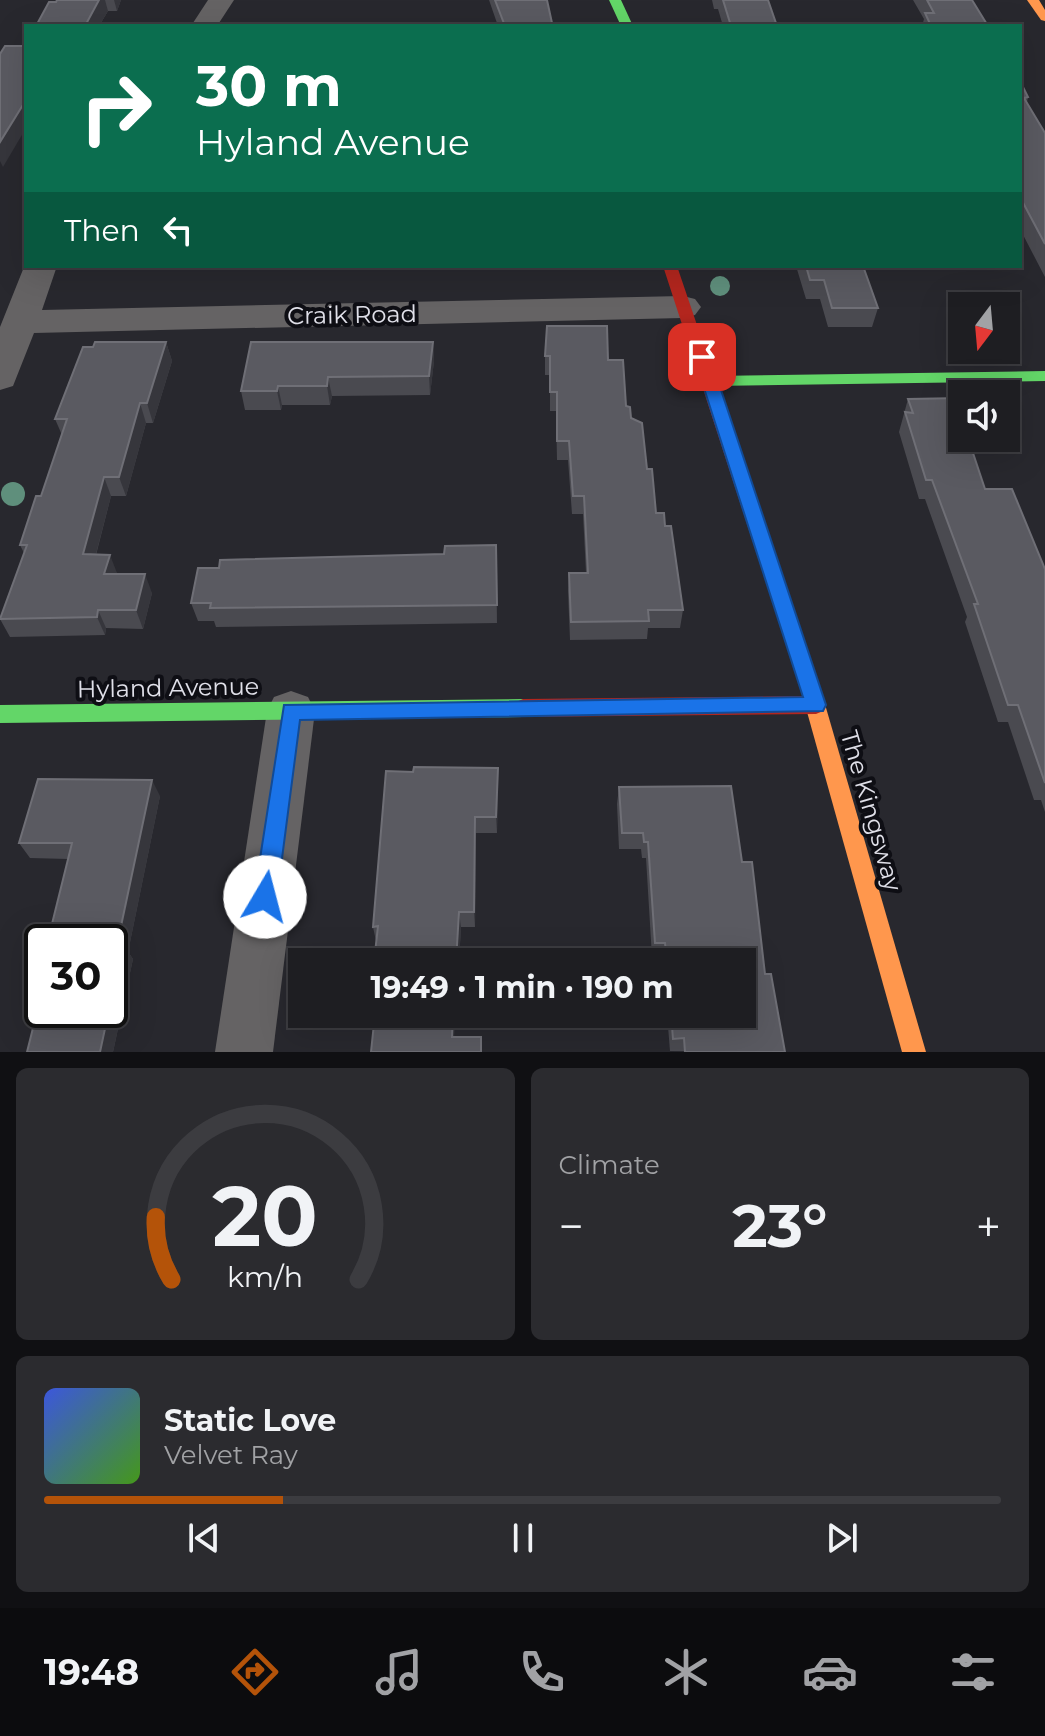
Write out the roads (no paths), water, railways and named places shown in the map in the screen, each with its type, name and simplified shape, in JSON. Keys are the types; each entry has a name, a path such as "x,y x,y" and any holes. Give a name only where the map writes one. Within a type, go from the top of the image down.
{"street":[{"path":"205,24 221,0"},
{"path":"615,0 626,24"},
{"path":"1033,0 1045,18"},
{"path":"0,377 39,268"},
{"name":"The Kingsway","path":"671,268 711,381 816,705 914,1052"},
{"name":"Craik Road","path":"22,322 683,307"},
{"path":"711,381 1045,376"},
{"name":"Hyland Avenue","path":"0,714 816,705"},
{"path":"244,1052 291,711"}]}
